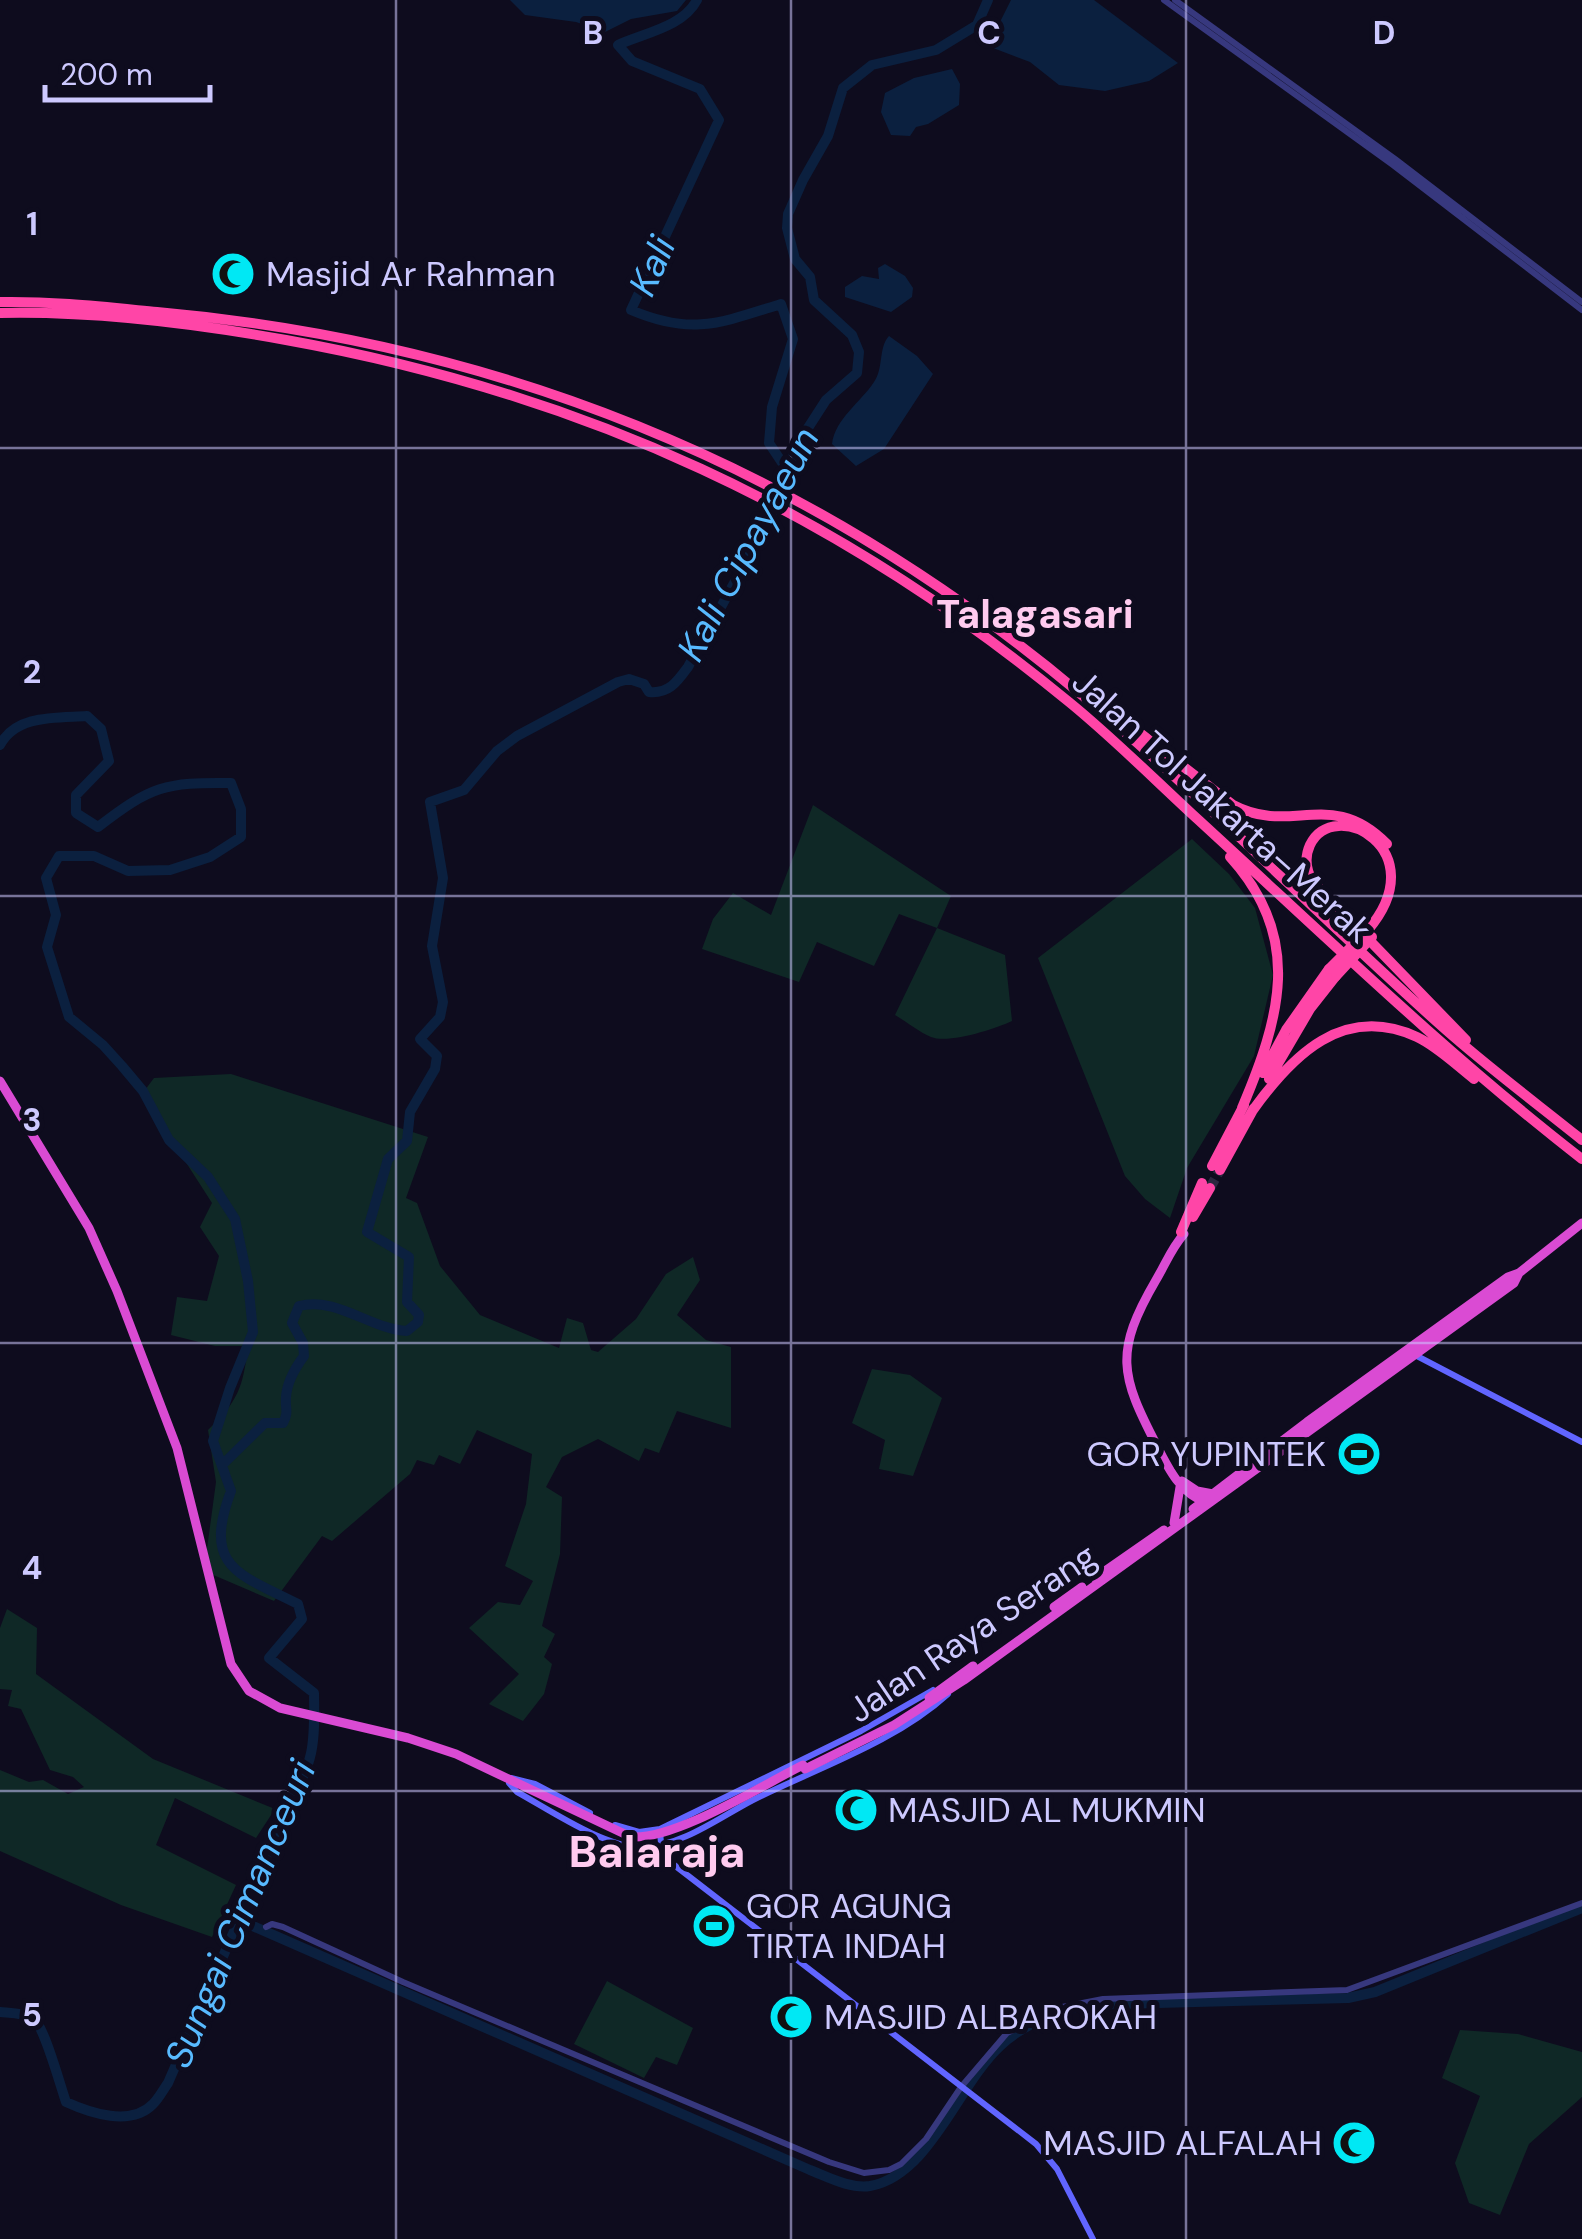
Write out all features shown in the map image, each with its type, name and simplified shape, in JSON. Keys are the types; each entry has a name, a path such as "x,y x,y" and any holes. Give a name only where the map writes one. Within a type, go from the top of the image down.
{"highway":[{"name":"Jalan Tol Jakarta–Merak","path":"0,302 195,315 393,346 554,393 707,453 777,488 924,576 1000,629 1082,694 1446,1030 1582,1140"},
{"name":"Jalan Tol Jakarta–Merak","path":"0,314 194,323 391,361 542,404 612,429 788,509 991,641 1071,703 1436,1038 1582,1159"},
{"path":"991,641 1000,629"},
{"path":"1082,694 1101,703 1232,805 1248,813 1277,817 1330,814 1355,818 1388,845 1397,867 1399,882 1391,908 1286,1030 1216,1168"},
{"path":"1071,703 1240,867 1253,886 1279,964 1280,995 1248,1109"},
{"path":"1370,934 1391,894 1392,867 1381,847 1351,826 1338,824 1323,829 1312,839 1307,852 1306,866 1313,882 1497,1072"},
{"path":"1248,1109 1294,1059 1316,1043 1345,1030 1374,1028 1394,1030 1421,1040 1533,1121"},
{"name":"Jalan Raya Serang","path":"0,1081 89,1228 117,1291 178,1452 231,1664 238,1677 260,1700 456,1754 620,1838 642,1842 686,1829 920,1707 1206,1503 1582,1223"},
{"path":"1206,1186 1137,1312 1129,1336 1126,1369 1133,1398 1180,1485 1206,1503"},
{"name":"Jalan Raya Serang","path":"1206,1503 1274,1452"},
{"path":"1180,1485 1215,1494"},
{"path":"1178,1523 1180,1485"}],"main road":[{"path":"1411,1351 1582,1442"},
{"path":"510,1781 535,1784 628,1830 660,1829 962,1677"},
{"path":"510,1781 517,1792 598,1835 624,1845 661,1844 690,1833 921,1715 962,1677"},
{"path":"784,1769 791,1772 793,1781"},
{"path":"686,1817 692,1823 690,1833"},
{"path":"660,1829 661,1844 669,1861"},
{"path":"642,1847 669,1861 1027,2136 1067,2186 1093,2239"}],"street":[{"path":"1164,0 1334,122 1582,310"},
{"path":"1175,0 1396,160 1582,302"},
{"path":"266,1926 282,1927 855,2172 889,2170 912,2156 1008,2033 1028,2020 1062,2007 1103,1999 1347,1990 1582,1903"}],"green space":[{"path":"813,805 951,896 937,928 899,914 874,966 817,942 799,982 702,949 713,919 733,893 771,915"},
{"path":"1192,839 1229,874 1255,908 1273,975 1254,1056 1187,1168 1170,1218 1145,1199 1125,1176 1038,958"},
{"path":"937,928 1005,955 1012,1021 972,1035 939,1039 895,1015"},
{"path":"231,1074 428,1137 406,1198 417,1203 440,1266 480,1315 559,1348 567,1318 583,1323 591,1350 598,1352 636,1319 666,1274 693,1257 700,1280 677,1315 706,1340 731,1347 731,1428 677,1411 659,1453 645,1448 639,1461 598,1439 562,1457 546,1487 562,1497 560,1554 542,1626 555,1634 544,1657 552,1664 544,1694 523,1721 489,1704 519,1674 469,1628 498,1602 520,1605 533,1581 505,1566 526,1504 532,1454 477,1430 460,1464 439,1455 434,1465 417,1460 410,1474 332,1541 322,1536 274,1601 204,1571 216,1482 208,1430 237,1393 248,1346 215,1346 171,1335 177,1297 207,1301 219,1256 200,1227 212,1203 142,1094 154,1078"},
{"path":"872,1369 910,1375 942,1398 913,1476 879,1469 885,1440 852,1423"},
{"path":"7,1609 37,1628 36,1674 153,1759 275,1809 256,1838 175,1798 156,1845 236,1885 212,1937 121,1905 0,1851 0,1770 29,1782 43,1780 68,1794 84,1787 73,1777 50,1770 21,1709 8,1706 12,1690 0,1689 0,1628"},
{"path":"607,1981 693,2028 677,2065 656,2057 644,2078 574,2044"},
{"path":"1460,2030 1518,2034 1582,2052 1582,2097 1529,2144 1500,2215 1469,2203 1455,2163 1480,2096 1442,2078"}],"water":[{"path":"510,0 686,0 677,11 631,19 605,32 576,22 525,15"},
{"path":"1011,0 1094,0 1178,63 1149,81 1105,91 1059,85 1030,62 988,46"},
{"path":"952,69 960,84 959,105 916,127 910,136 891,135 881,112 885,93 914,78"},
{"path":"885,264 905,276 913,288 912,297 891,312 845,297 845,287 862,276 879,279 878,268"},
{"path":"889,336 917,356 933,374 884,449 856,466 832,444 834,435 877,376"}],"waterway":[{"name":"Kali","path":"697,0 673,23 618,45 632,61 700,89 719,120 631,310 689,325 723,321 781,304 793,339 772,407 769,443 789,473"},
{"name":"Kali Cipayaeun","path":"222,1465 265,1423 283,1423 288,1386 304,1356 303,1343 292,1323 299,1306 326,1305 407,1331 418,1322 419,1315 407,1302 409,1257 367,1232 388,1159 407,1141 410,1112 435,1069 437,1056 420,1039 440,1017 443,1002 432,946 443,878 430,802 464,790 497,751 517,736 618,682 629,679 644,684 649,692 662,691 688,667 771,516 797,445 826,400 857,373 859,352 852,335 814,300 810,277 795,259 787,228 788,214 828,136 843,88 872,65 936,50 977,25 988,0"},
{"name":"Sungai Cimanceuri","path":"0,745 7,735 27,723 87,716 101,729 109,761 76,795 76,813 98,827 146,795 174,786 231,783 241,809 241,837 210,857 170,870 128,871 94,856 59,856 46,878 56,915 47,947 69,1017 103,1045 143,1091 169,1140 208,1177 235,1219 248,1281 253,1332 213,1441 231,1491 221,1537 224,1553 243,1575 298,1604 302,1619 269,1658 314,1693 313,1740 303,1777 168,2083 153,2104 134,2115 110,2116 66,2102 37,2023 25,2015 0,2012"},
{"path":"239,1920 810,2170 839,2182 870,2186 910,2165 1000,2046 1049,2017 1082,2005 1348,1998 1375,1992 1582,1908"}],"tunnel":[{"path":"1210,1188 1220,1170"}],"place":[{"name":"Masjid Ar Rahman","path":"233,274"},
{"name":"GOR YUPINTEK","path":"1359,1454"},
{"name":"MASJID AL MUKMIN","path":"856,1810"},
{"name":"GOR AGUNG TIRTA INDAH","path":"714,1926"},
{"name":"MASJID ALBAROKAH","path":"791,2017"},
{"name":"MASJID ALFALAH","path":"1354,2143"}],"district":[{"name":"Talagasari","path":"1035,614"},
{"name":"Balaraja","path":"657,1851"}]}
